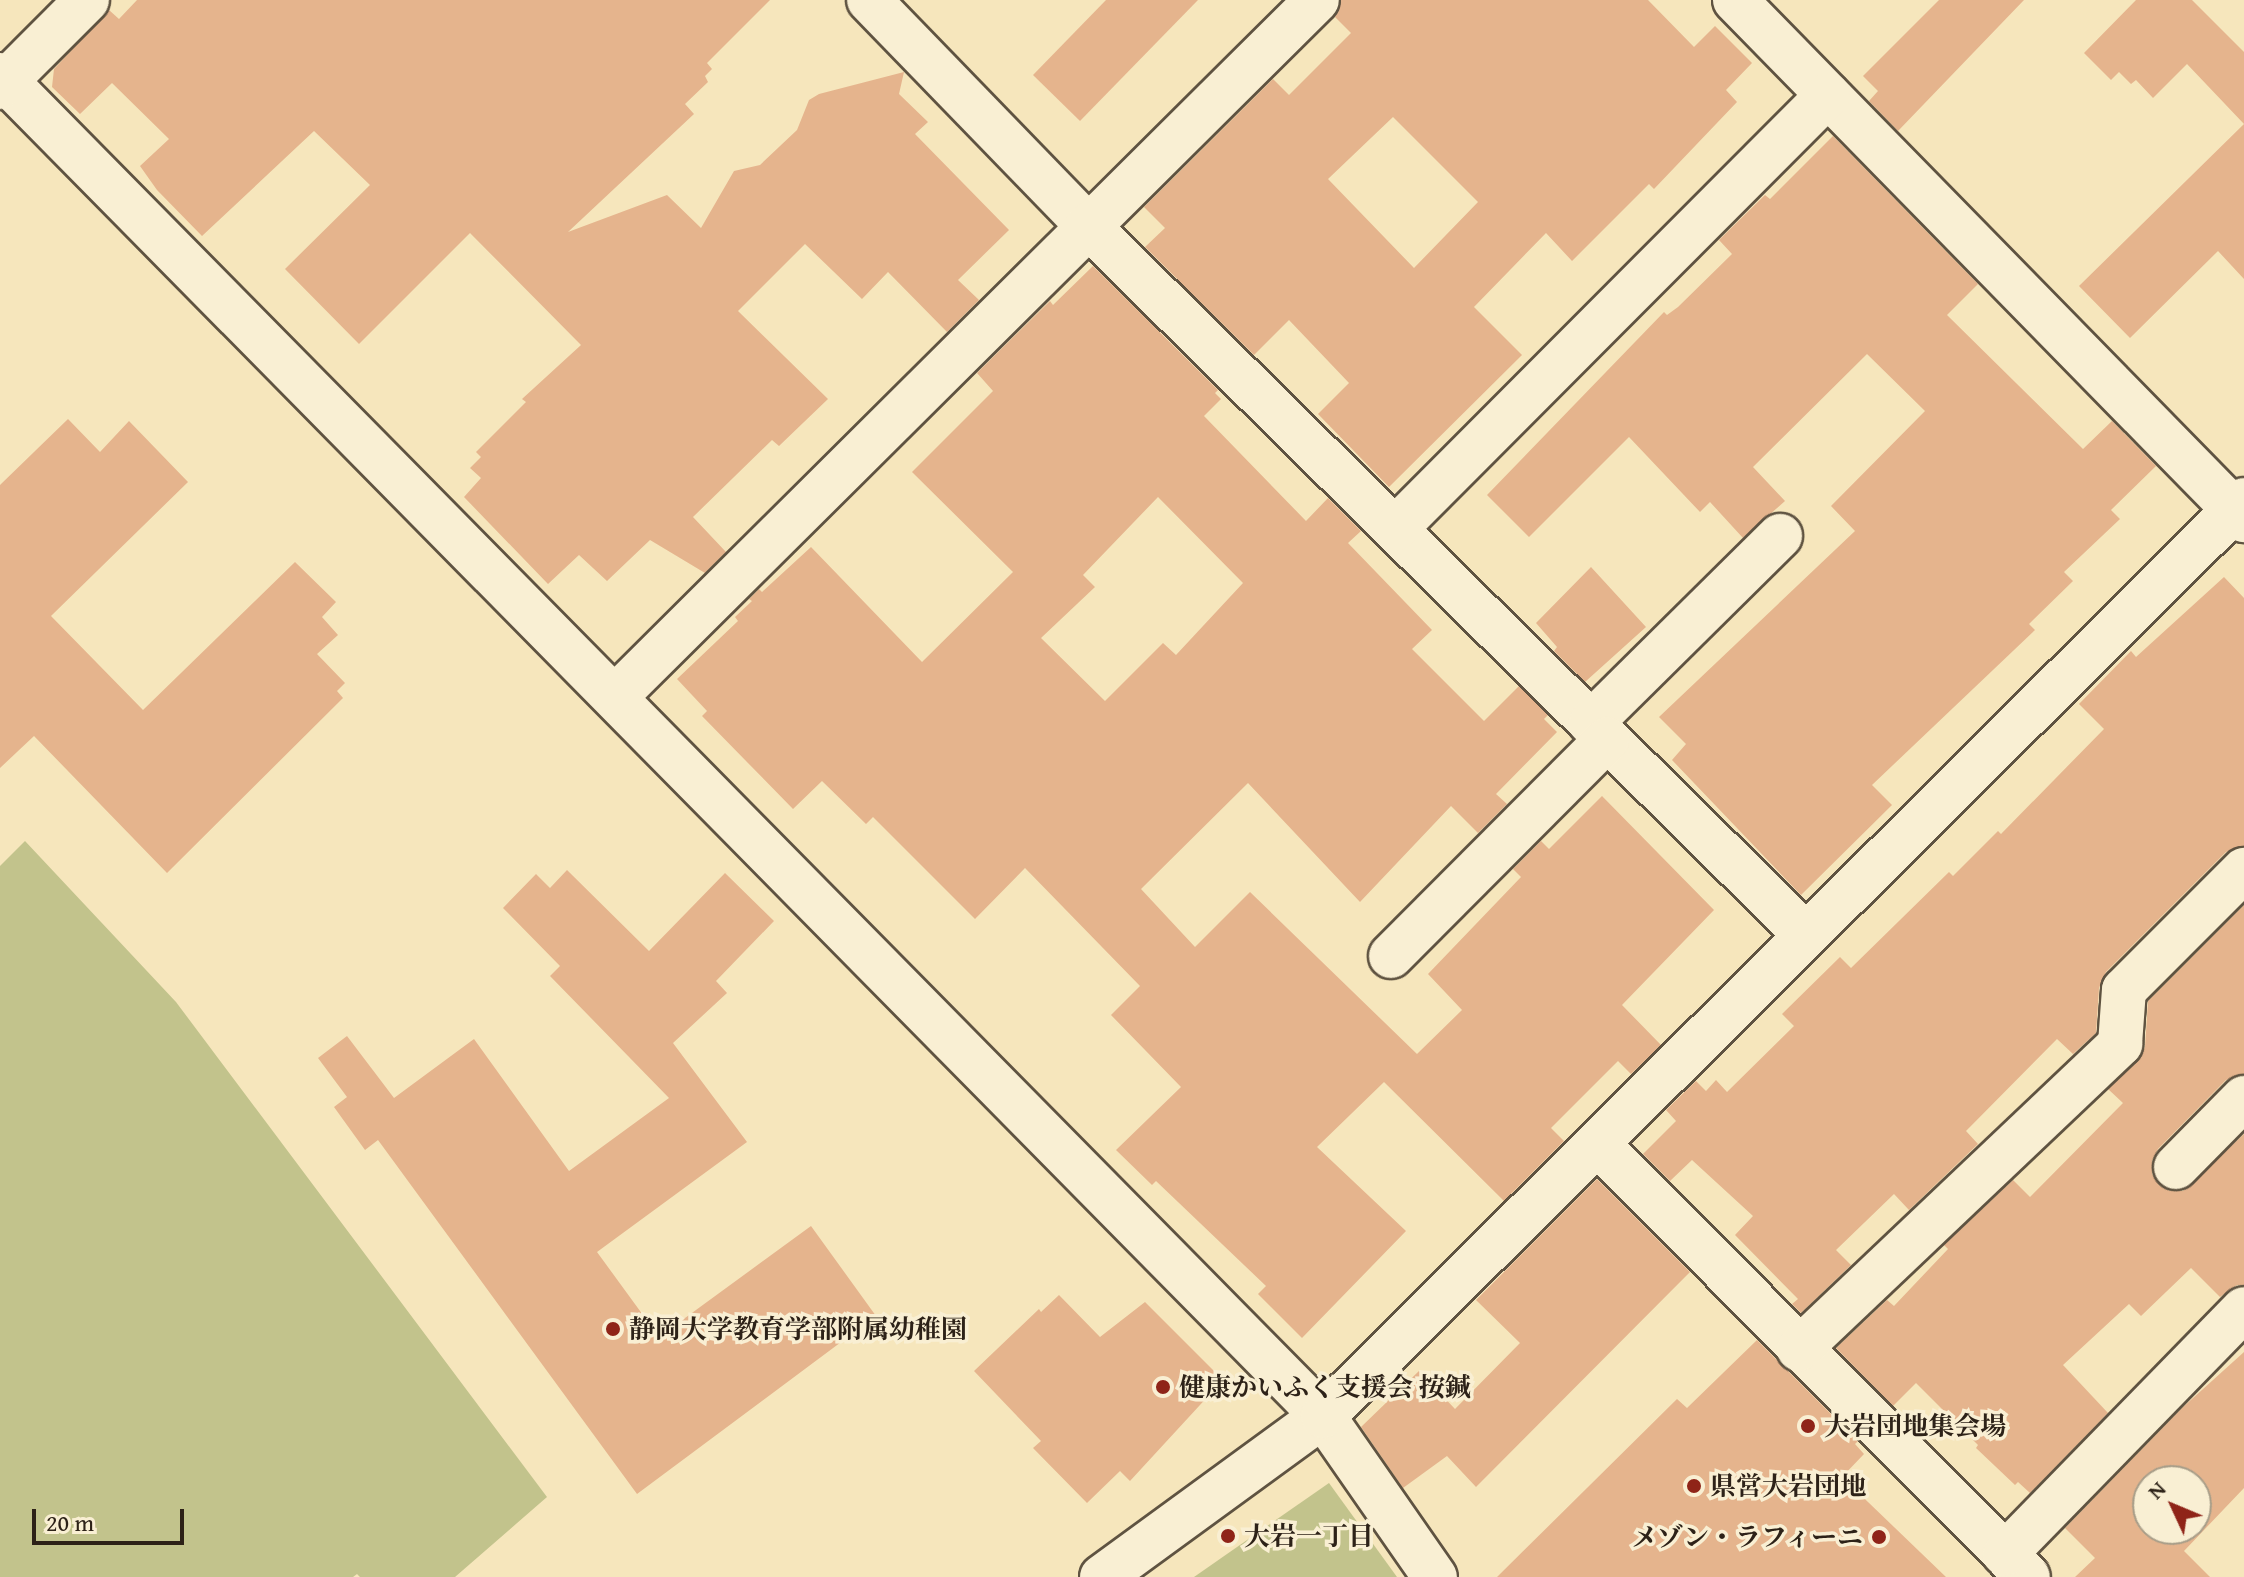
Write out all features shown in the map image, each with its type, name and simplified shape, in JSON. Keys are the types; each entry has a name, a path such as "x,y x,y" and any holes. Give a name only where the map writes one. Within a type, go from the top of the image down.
{"street":[{"path":"87,0 2,81 615,697 1323,1416 1435,1577"},
{"path":"869,0 1088,226 1805,934"},
{"path":"615,697 1317,0"},
{"path":"1102,1577 1323,1416 1805,934 2241,510 1735,0"},
{"path":"1395,529 1828,95"},
{"path":"1391,956 1780,536"},
{"path":"1799,1349 2120,1044 2124,990 2244,870"},
{"path":"2176,1167 2244,1098"},
{"path":"1598,1144 2016,1566 2244,1309"}],"green space":[{"path":"25,841 176,1002 547,1497 455,1577 360,1577 357,1574 353,1577 0,1577 0,866"},
{"path":"1329,1483 1397,1577 1194,1577"}],"building":[{"path":"137,0 770,0 707,63 712,69 705,76 708,82 685,104 694,114 568,232 667,195 701,228 734,171 760,165 797,130 809,100 819,94 904,72 899,94 928,122 915,134 1009,230 958,280 979,300 947,332 888,272 862,299 805,244 738,311 828,399 779,446 772,440 693,517 726,552 705,573 650,540 607,581 579,555 548,584 464,497 481,478 470,468 481,457 476,452 526,402 522,399 581,345 470,233 359,344 285,269 370,185 314,131 202,236 157,190 140,166 169,139 112,83 80,114 52,87 54,69 109,10 119,19"},
{"path":"1106,0 1198,0 1080,121 1033,75"},
{"path":"1341,0 1648,0 1694,47 1715,26 1752,63 1726,90 1737,102 1654,189 1649,184 1572,261 1546,233 1474,307 1522,355 1389,487 1318,414 1349,383 1289,320 1254,355 1145,247 1165,228 1144,207 1273,79 1289,95 1351,33 1335,17","holes":["1393,117 1478,202 1414,268 1328,179"]},
{"path":"1939,0 2024,0 1898,131 1869,101 1878,91 1863,76"},
{"path":"2136,0 2192,0 2244,52 2244,124 2187,64 2153,98 2136,80 2131,84 2119,72 2111,80 2084,53"},
{"path":"2244,124 2244,279 2218,251 2130,338 2079,286"},
{"path":"1833,136 1978,284 1947,315 2083,449 2112,421 2156,466 2111,510 2120,519 2064,572 2073,581 2029,624 2035,630 1872,785 1892,805 1801,895 1672,760 1686,744 1659,717 1855,531 1831,506 1925,411 1867,354 1753,467 1785,501 1743,538 1710,502 1700,512 1629,437 1529,537 1487,495 1664,312 1667,315 1678,307 1732,254 1719,240 1765,195 1770,199"},
{"path":"1093,266 1218,390 1215,393 1221,399 1204,416 1306,521 1328,498 1361,531 1348,543 1432,630 1412,649 1484,721 1519,686 1548,715 1544,719 1557,732 1496,794 1507,804 1478,833 1451,806 1360,902 1248,783 1141,889 1195,947 1250,892 1417,1054 1462,1010 1428,974 1521,877 1513,869 1541,841 1549,849 1602,796 1714,910 1622,1005 1661,1045 1631,1074 1618,1061 1551,1128 1564,1141 1504,1201 1384,1082 1317,1147 1406,1231 1302,1338 1258,1294 1266,1286 1156,1181 1152,1185 1116,1150 1181,1087 1111,1015 1140,986 1025,868 975,919 873,817 866,824 822,781 793,809 702,716 707,711 677,679 738,621 735,617 752,601 749,599 759,589 762,592 811,547 922,662 1013,572 912,472 993,391 977,373 1050,301 1053,305","holes":["1158,497 1243,583 1176,655 1163,643 1105,701 1041,638 1095,587 1083,575"]},
{"path":"68,419 100,452 129,421 188,482 51,616 143,710 295,562 336,602 322,617 338,635 317,654 345,683 337,691 343,698 167,873 34,736 0,768 0,485"},
{"path":"1591,567 1646,627 1585,682 1554,651 1557,647 1536,623"},
{"path":"2224,577 2244,598 2244,846 2226,852 2106,972 2099,988 2096,1033 2073,1054 2057,1039 1966,1131 1978,1144 1909,1210 1894,1194 1836,1250 1851,1265 1801,1313 1792,1304 1798,1299 1735,1235 1753,1216 1692,1160 1670,1181 1643,1154 1676,1121 1666,1110 1696,1081 1706,1091 1716,1080 1727,1092 1794,1026 1782,1014 1840,957 1851,968 1949,872 1953,876 1998,831 2001,834 2104,729 2079,704 2131,651 2136,657"},
{"path":"567,870 649,951 725,873 774,921 716,981 727,993 673,1043 747,1142 597,1252 659,1337 811,1226 876,1316 637,1494 378,1140 365,1150 334,1107 347,1097 318,1058 347,1036 394,1098 474,1039 569,1171 669,1098 550,976 560,966 503,908 536,874 550,888"},
{"path":"2244,905 2244,1074 2226,1080 2158,1149 2152,1161 2152,1174 2159,1185 2170,1191 2183,1191 2244,1134 2244,1285 2237,1285 2220,1297 2191,1268 2141,1316 2129,1304 2063,1365 2108,1413 2030,1493 2018,1482 2015,1485 1976,1448 1978,1445 1916,1383 1893,1406 1836,1348 1887,1300 1894,1306 1948,1249 1944,1245 2013,1180 2030,1197 2123,1103 2108,1089 2137,1062 2145,1047 2148,1001"},
{"path":"1597,1179 1690,1272 1476,1487 1447,1456 1403,1488 1361,1427 1419,1371 1455,1409 1520,1343 1476,1300"},
{"path":"1059,1295 1100,1337 1145,1302 1223,1380 1130,1481 1120,1471 1087,1503 1033,1448 1041,1441 974,1371 1039,1309 1041,1312"},
{"path":"1757,1340 1858,1441 1855,1444 1864,1454 1842,1477 1946,1577 1497,1577 1677,1399 1687,1408"},
{"path":"2244,1352 2244,1488 2212,1522 2212,1465 2132,1465 2132,1545 2190,1545 2184,1551 2210,1577 2075,1577 2095,1558 2065,1528 2182,1408"}],"place":[{"name":"静岡大学教育学部附属幼稚園","path":"613,1329"},
{"name":"健康かいふく支援会 按鍼","path":"1163,1387"},
{"name":"大岩団地集会場","path":"1808,1426"},
{"name":"県営大岩団地","path":"1694,1486"},
{"name":"大岩一丁目","path":"1228,1536"},
{"name":"メゾン・ラフィーニ","path":"1879,1537"}]}
